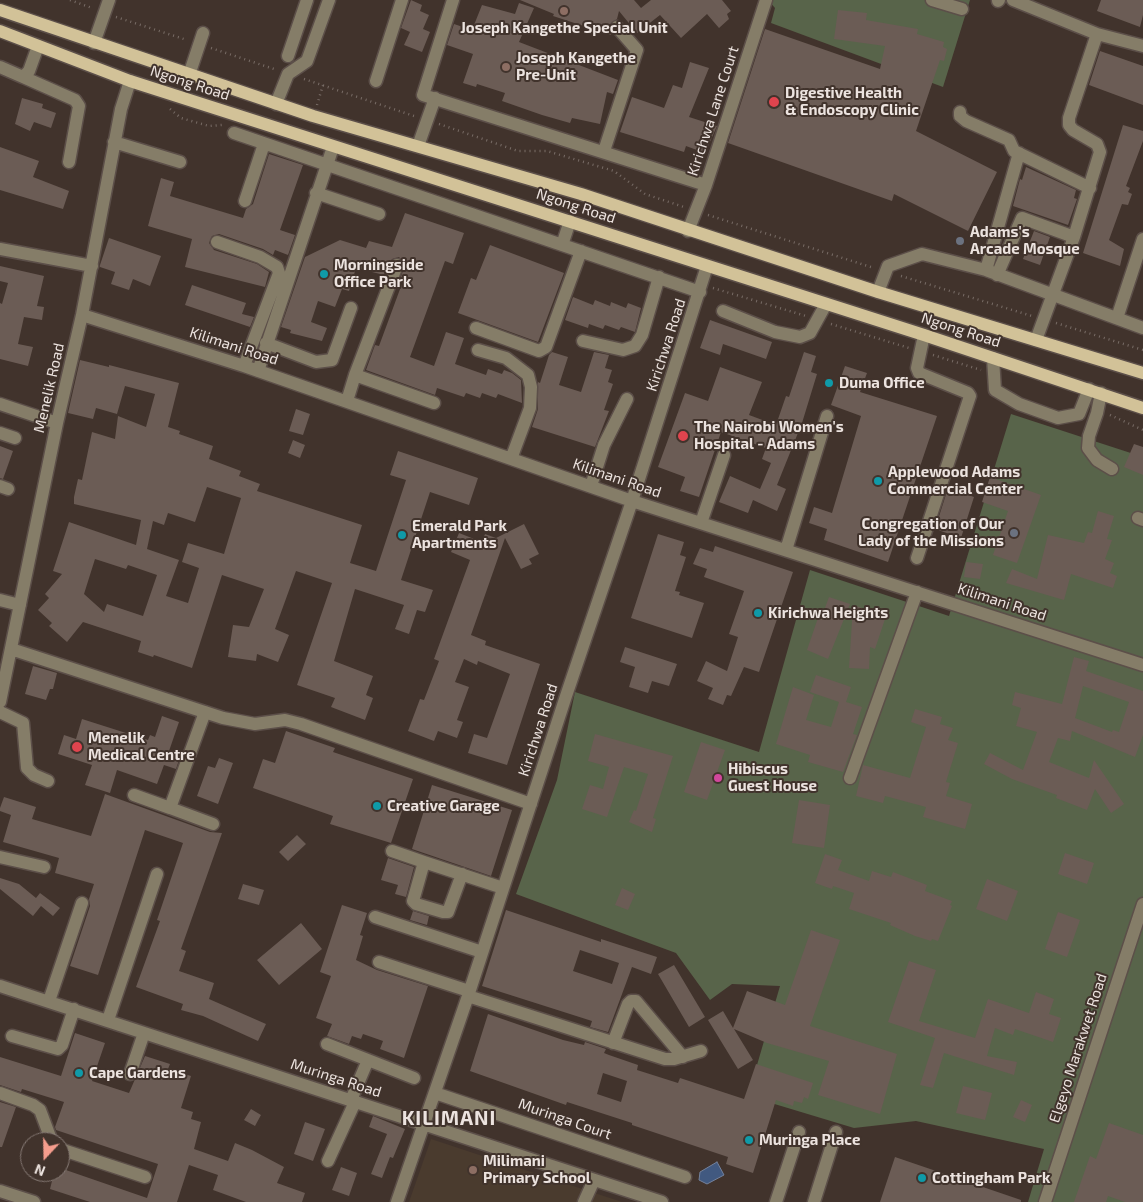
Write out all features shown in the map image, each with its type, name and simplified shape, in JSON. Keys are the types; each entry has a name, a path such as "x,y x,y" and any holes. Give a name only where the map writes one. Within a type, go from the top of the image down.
{"main road":[{"name":"Ngong Road","path":"0,10 276,104 581,194 688,231 878,292 1142,370"},
{"name":"Ngong Road","path":"0,31 130,81 570,221 1143,408"},
{"path":"111,74 119,52"}],"street":[{"path":"94,43 108,0"},
{"path":"288,56 307,0"},
{"path":"276,104 288,74 307,61 329,0"},
{"path":"376,80 402,0"},
{"path":"453,0 423,95 706,185"},
{"path":"932,0 962,9"},
{"path":"1012,0 1097,34 1143,46"},
{"name":"Kirichwa Lane Court","path":"688,231 706,185 762,3"},
{"path":"604,151 637,50 616,27"},
{"path":"1036,340 1074,237 1100,152 1097,144 1074,130 1069,124 1069,118 1097,34"},
{"path":"188,75 201,39"},
{"path":"23,77 29,71 38,46"},
{"path":"0,67 75,100 79,106 69,162"},
{"name":"Menelik Road","path":"0,702 57,423 92,266 114,142 121,109 130,81"},
{"path":"418,146 435,98"},
{"path":"960,112 960,116 966,121 1008,140 1014,151 1090,188"},
{"path":"234,133 700,292"},
{"path":"114,142 180,162"},
{"path":"245,200 264,144"},
{"path":"258,371 316,193 333,147"},
{"path":"992,272 1019,153"},
{"path":"316,193 379,214"},
{"path":"992,272 1022,218 1074,237"},
{"path":"562,245 570,221"},
{"path":"1117,318 1143,239"},
{"path":"217,242 260,257 277,267 279,273 244,366"},
{"path":"0,249 92,266"},
{"path":"476,328 539,351 546,347 581,251"},
{"path":"878,292 888,266 922,254 992,272 1143,328"},
{"path":"347,401 397,265"},
{"name":"Kirichwa Road","path":"397,1202 469,994 564,699 632,501 708,266"},
{"path":"583,341 623,350 635,346 642,335 659,278"},
{"path":"723,311 775,332 800,337 810,333 826,304"},
{"path":"266,343 316,362 332,360 351,308"},
{"name":"Kilimani Road","path":"82,315 244,366 632,501 1143,665"},
{"path":"916,558 970,396 968,393 919,372 917,368 924,336"},
{"path":"478,350 506,358 528,375 531,387 530,408 511,459"},
{"path":"993,358 995,390 1019,404 1058,418 1079,414 1095,391"},
{"path":"355,375 434,402"},
{"path":"1095,391 1097,413 1089,436 1088,448 1097,460 1112,469"},
{"path":"591,486 604,445 627,399"},
{"path":"0,404 57,423"},
{"path":"786,550 827,416"},
{"path":"0,433 15,438"},
{"path":"701,523 724,455"},
{"path":"850,778 917,592"},
{"path":"0,600 20,605"},
{"path":"11,649 238,722 255,724 285,720 301,724 531,804"},
{"path":"0,712 23,723 27,768 34,775 48,781"},
{"path":"170,808 205,712"},
{"path":"134,795 213,824"},
{"path":"392,851 503,888"},
{"path":"0,857 44,867"},
{"path":"424,862 412,897 416,904 448,912 462,874"},
{"path":"108,1020 157,874"},
{"path":"49,1001 82,903"},
{"name":"Elgeyo Marakwet Road","path":"1046,1202 1143,904"},
{"path":"375,917 482,952"},
{"path":"379,962 664,1059 682,1057 701,1051"},
{"name":"Muringa Road","path":"0,986 662,1202"},
{"path":"613,1043 628,1004 631,1001 636,1001 682,1057"},
{"path":"12,1036 58,1049 62,1045 74,1009"},
{"path":"130,1074 144,1033"},
{"path":"327,1044 414,1078"},
{"path":"328,1161 368,1060"},
{"name":"Muringa Court","path":"435,1092 685,1177"},
{"path":"0,1093 33,1105 40,1110 48,1132"},
{"path":"776,1202 799,1132"},
{"path":"814,1202 836,1132"},
{"path":"70,1152 145,1177"},
{"path":"584,1202 594,1180"},
{"path":"0,1191 34,1202"}],"path":[{"path":"70,0 104,13 201,39 288,74 518,151 547,151 614,171 645,194 696,211 886,272 1143,350"}],"shaded area":[{"name":"Milimani Primary School","path":"431,1139 622,1202 409,1202"}],"green space":[{"path":"768,0 970,0 943,87 771,23 775,8"},
{"path":"1011,414 1143,457 1143,1202 1028,1202 1044,1149 916,1121 854,1128 748,1096 780,986 732,984 710,1000 676,953 516,894 557,780 575,692 759,752 810,570 949,616"}],"water":[{"path":"717,1162 724,1175 707,1184 699,1180 700,1172"}],"building":[{"path":"411,0 422,5 420,11 429,15 423,29 430,32 422,52 404,45 410,32 401,28"},
{"path":"520,0 634,0 641,8 651,0 722,0 731,11 727,14 729,19 719,28 707,14 681,38 660,15 637,33 619,11 617,19 609,25 611,35 553,16 554,14"},
{"path":"1101,0 1143,0 1143,15 1140,27 1097,11"},
{"path":"519,3 534,8 519,42 618,80 613,94 607,92 600,124 572,118 570,123 542,115 502,101 505,93 477,84 476,87 463,83 473,54 447,45 454,24 472,30 482,5 515,14"},
{"path":"838,10 867,13 866,20 918,29 917,34 944,42 943,47 947,49 944,61 940,60 916,131 997,172 968,231 894,194 892,201 728,143 765,29 880,69 885,46 834,39"},
{"path":"1100,51 1143,66 1143,105 1089,85"},
{"path":"690,62 709,68 689,117 717,126 705,153 686,146 684,152 620,132 632,97 664,108 673,85 682,88"},
{"path":"22,98 43,104 42,108 56,113 51,128 34,122 30,131 15,124"},
{"path":"1123,125 1143,131 1143,141 1126,186 1130,188 1128,192 1132,194 1128,205 1122,204 1109,240 1124,249 1120,266 1083,253"},
{"path":"0,147 39,161 33,177 69,191 63,209 0,190"},
{"path":"269,154 303,165 280,230 295,235 288,255 275,250 273,255 263,249 219,234 212,236 209,243 214,250 257,264 269,272 265,287 185,267 192,239 148,226 161,178 174,182 170,196 243,218 246,209 253,204"},
{"path":"1026,167 1076,190 1074,198 1077,199 1068,225 1013,206 1020,179 1022,180"},
{"path":"405,213 464,233 453,264 445,261 410,357 434,366 446,332 464,338 455,364 486,375 488,369 502,374 504,370 512,373 521,380 522,403 498,394 496,398 482,393 480,398 466,393 464,397 437,388 435,395 366,370 375,345 379,346 403,281 400,280 405,264 399,257 392,259 384,275 356,268 349,291 342,289 335,307 318,301 311,322 327,328 322,341 290,333 291,330 281,327 305,257 340,240 366,248 369,241 392,247"},
{"path":"1034,231 1050,237 1040,265 1023,259"},
{"path":"109,238 161,256 150,286 133,279 129,290 111,284 115,272 100,267"},
{"path":"490,245 564,273 538,342 458,313 471,278 476,280"},
{"path":"0,266 44,276 37,306 44,307 42,320 24,317 18,344 33,347 28,366 0,359 0,303 2,304 8,283 0,281"},
{"path":"192,285 246,303 242,314 254,317 250,327 185,305"},
{"path":"573,297 593,305 595,300 610,306 611,302 626,308 628,303 641,308 635,332 621,327 619,330 605,325 603,329 589,324 588,328 565,320"},
{"path":"710,320 772,342 766,359 723,344 720,355 700,348"},
{"path":"552,352 568,357 559,385 581,392 594,352 609,355 605,368 612,370 608,382 613,384 604,410 609,411 595,447 532,427 538,409 538,382 540,383 549,355"},
{"path":"804,352 816,356 811,372 817,374 802,423 777,485 786,489 777,511 753,500 748,513 719,502 730,476 760,489 771,463 762,459 766,448 721,432 699,497 680,491 685,477 658,467 685,393 708,401 720,367 762,382 749,415 776,425 786,396 789,397"},
{"path":"80,360 109,367 109,365 179,383 168,427 180,431 179,434 213,446 209,459 241,471 239,476 260,484 257,491 362,525 350,563 376,571 406,480 390,475 398,451 478,478 469,505 430,492 401,580 433,590 425,612 417,610 409,634 395,629 404,605 355,589 334,661 373,676 366,695 373,698 365,720 331,707 335,698 297,685 332,583 296,571 275,629 289,635 278,662 257,654 256,661 228,657 233,625 249,627 264,589 222,575 192,668 154,655 153,657 138,652 141,641 83,622 67,642 49,626 52,623 38,610 49,598 45,594 62,574 53,571 69,522 136,545 141,520 74,504 74,497 78,479 82,480 92,432 115,439 118,416 146,427 155,394 125,386 117,414 96,408 93,419 68,413","holes":["207,487 241,498 224,554 188,543 182,562 199,568 188,603 166,596 179,560 147,549 153,521 164,525 168,513 195,522","95,559 126,569 128,565 157,575 143,616 107,604 104,612 84,594"]},
{"name":"Applewood Adams Commercial Center","path":"845,366 867,373 860,392 937,416 888,562 824,540 827,529 809,523 814,507 832,513 861,416 831,405"},
{"path":"296,409 310,414 303,435 289,431"},
{"path":"293,440 305,445 300,458 288,453"},
{"path":"1134,444 1143,447 1143,475 1124,467"},
{"path":"0,446 13,451 3,479 0,478"},
{"name":"Congregation of Our Lady of the Missions","path":"990,477 1041,495 1017,563 993,555 1008,511 982,502"},
{"path":"948,488 974,497 961,538 935,529"},
{"path":"1098,511 1114,516 1107,539 1112,540 1105,559 1114,563 1110,573 1117,576 1113,588 1071,574 1064,600 1006,583 1012,569 1037,579 1048,535 1084,543 1088,532 1092,533"},
{"path":"524,524 539,554 529,559 532,564 521,569 505,538 471,635 486,641 485,645 540,664 507,765 468,753 474,734 487,738 510,674 478,661 477,665 464,659 455,682 469,687 457,720 463,722 457,738 438,731 434,741 408,731 420,699 424,700 439,661 434,659 470,560 451,552 459,533 482,542 485,534 496,538"},
{"path":"658,534 684,542 680,555 686,557 675,591 680,592 679,595 704,603 692,638 631,618"},
{"name":"Kirichwa Heights","path":"715,546 793,572 759,672 744,667 731,696 727,695 723,705 708,699 713,688 697,681 706,661 727,671 738,637 729,634 744,591 704,577 707,569 693,564 700,548 713,552"},
{"path":"966,562 983,564 980,579 964,577"},
{"path":"829,597 850,604 828,659 807,650 819,615 822,616"},
{"path":"853,605 886,616 875,649 870,647 869,669 849,668"},
{"path":"625,647 677,664 669,686 652,681 648,693 629,687 635,667 620,662"},
{"path":"1074,657 1089,661 1086,671 1143,691 1143,735 1135,757 1072,731 1070,741 1058,738 1049,762 1089,778 1094,760 1124,804 1111,813 1095,789 1087,810 1056,798 1057,795 1012,779 984,764 990,753 1023,770 1037,732 1016,726 1021,708 1012,705 1015,692 1062,704","holes":["1083,686 1129,702 1119,732 1113,730 1112,732 1075,718"]},
{"path":"33,666 57,673 53,689 50,689 46,700 25,694"},
{"path":"816,675 851,687 846,702 862,707 853,734 857,735 843,772 808,762 810,755 776,744 793,687 814,695 806,720 831,727 839,702 810,692"},
{"path":"915,709 942,717 940,724 953,728 948,740 958,743 946,782 950,783 946,796 972,804 965,829 923,817 926,807 885,796 883,803 856,796 863,765 910,778 926,727 911,722"},
{"path":"162,716 179,722 168,754 180,757 176,769 164,765 157,784 117,770 110,793 85,785 92,765 58,754 64,735 76,739 82,719 148,740 150,735 155,737"},
{"path":"286,731 335,748 333,752 413,779 391,843 330,824 333,816 253,788 263,759 275,763"},
{"path":"595,734 673,756 653,818 656,819 652,832 629,822 634,810 636,811 648,774 624,767 607,817 582,809 590,785 603,789 609,767 588,761"},
{"name":"Hibiscus Guest House","path":"701,742 725,750 707,800 684,792"},
{"path":"219,758 233,763 218,804 197,796 208,766 215,768"},
{"path":"432,785 512,810 491,876 412,849"},
{"path":"105,794 210,832 222,833 181,949 186,951 179,971 214,983 209,999 266,1024 258,1041 203,1016 181,1010 183,1004 136,987 160,921 157,920 183,843 145,830 98,975 70,966 90,906 89,899 94,884 55,873 59,858 3,842 11,815 0,811 0,808 4,797 36,807 32,819 91,836"},
{"path":"799,800 830,805 824,848 792,843"},
{"path":"297,835 306,844 288,861 279,852"},
{"path":"1065,853 1094,863 1087,884 1058,874"},
{"path":"825,854 842,860 838,870 869,881 872,871 891,877 893,872 927,885 925,891 952,901 950,905 952,906 938,941 915,936 890,925 891,923 849,909 854,893 833,886 832,889 815,883"},
{"path":"388,858 414,867 406,897 395,894 398,885 381,880"},
{"path":"0,878 19,884 36,898 40,893 60,908 53,916 41,906 33,916 0,889"},
{"path":"987,879 1018,891 1007,921 976,909"},
{"path":"243,884 264,890 259,905 238,899"},
{"path":"622,888 635,894 628,910 615,905"},
{"path":"342,905 367,913 360,935 363,936 356,960 377,970 428,986 404,1058 380,1049 383,1041 363,1034 361,1039 352,1036 349,1044 327,1036 332,1024 316,1018 331,976 320,972"},
{"path":"506,910 601,942 601,939 657,957 651,974 632,967 608,1032 590,1027 592,1021 482,986","holes":["580,950 619,963 612,984 573,971"]},
{"path":"413,911 429,916 427,925 410,920"},
{"path":"1058,912 1080,920 1067,957 1045,949"},
{"path":"301,923 322,949 279,985 257,960"},
{"path":"811,930 840,940 810,1026 897,1054 880,1114 818,1095 829,1061 767,1043 734,1029 753,1060 738,1069 708,1020 723,1011 733,1028 747,991 785,1005"},
{"path":"909,961 936,970 919,1021 975,1038 988,999 1029,1013 1036,992 1054,999 1049,1014 1061,1018 1053,1042 1015,1029 1013,1035 995,1028 987,1056 1017,1062 1014,1075 944,1053 933,1088 920,1085 935,1038 888,1022"},
{"path":"674,965 705,1017 689,1027 658,974"},
{"path":"488,1014 563,1040 584,1045 585,1042 606,1049 604,1053 638,1065 637,1070 678,1083 680,1078 744,1099 756,1064 813,1083 808,1099 804,1097 802,1103 794,1101 793,1106 776,1100 753,1173 726,1164 728,1157 567,1102 566,1105 470,1071","holes":["603,1073 627,1081 621,1102 597,1094"]},
{"path":"75,1033 105,1043 92,1081 129,1093 145,1056 170,1064 168,1069 191,1076 181,1108 193,1112 191,1119 201,1122 194,1149 228,1161 235,1143 252,1150 284,1167 277,1183 305,1193 302,1202 246,1202 213,1190 218,1175 189,1165 177,1202 90,1202 50,1189 52,1182 70,1182 70,1171 147,1198 158,1164 70,1135 70,1132 56,1130 55,1127 64,1102 22,1089 21,1092 0,1085 0,1057 61,1076"},
{"path":"963,1086 992,1093 985,1120 956,1113"},
{"path":"1021,1100 1032,1105 1025,1122 1013,1117"},
{"path":"0,1102 16,1107 2,1147 0,1147"},
{"path":"251,1109 261,1115 255,1126 244,1120"},
{"path":"373,1116 405,1129 393,1158 390,1157 382,1178 371,1174 387,1134 369,1127"},
{"path":"305,1122 325,1129 313,1161 294,1154"},
{"path":"1109,1123 1143,1135 1143,1202 1125,1202 1108,1196 1106,1202 1074,1202 1090,1156 1096,1159"},
{"name":"Cottingham Park","path":"895,1157 1021,1200 1021,1202 880,1202"},
{"path":"341,1167 357,1173 349,1196 332,1190"}],"place":[{"name":"Joseph Kangethe Special Unit","path":"564,11"},
{"name":"Joseph Kangethe Pre-Unit","path":"506,67"},
{"name":"Digestive Health & Endoscopy Clinic","path":"774,102"},
{"name":"Adams's Arcade Mosque","path":"960,241"},
{"name":"Morningside Office Park","path":"324,274"},
{"name":"Duma Office","path":"829,383"},
{"name":"The Nairobi Women's Hospital - Adams","path":"683,436"},
{"name":"Applewood Adams Commercial Center","path":"878,481"},
{"name":"Congregation of Our Lady of the Missions","path":"1014,533"},
{"name":"Emerald Park Apartments","path":"402,535"},
{"name":"Kirichwa Heights","path":"758,613"},
{"name":"Menelik Medical Centre","path":"77,747"},
{"name":"Hibiscus Guest House","path":"718,778"},
{"name":"Creative Garage","path":"377,806"},
{"name":"Cape Gardens","path":"79,1073"},
{"name":"Muringa Place","path":"749,1140"},
{"name":"Milimani Primary School","path":"473,1170"},
{"name":"Cottingham Park","path":"922,1178"}],"district":[{"name":"KILIMANI","path":"449,1118"}]}
